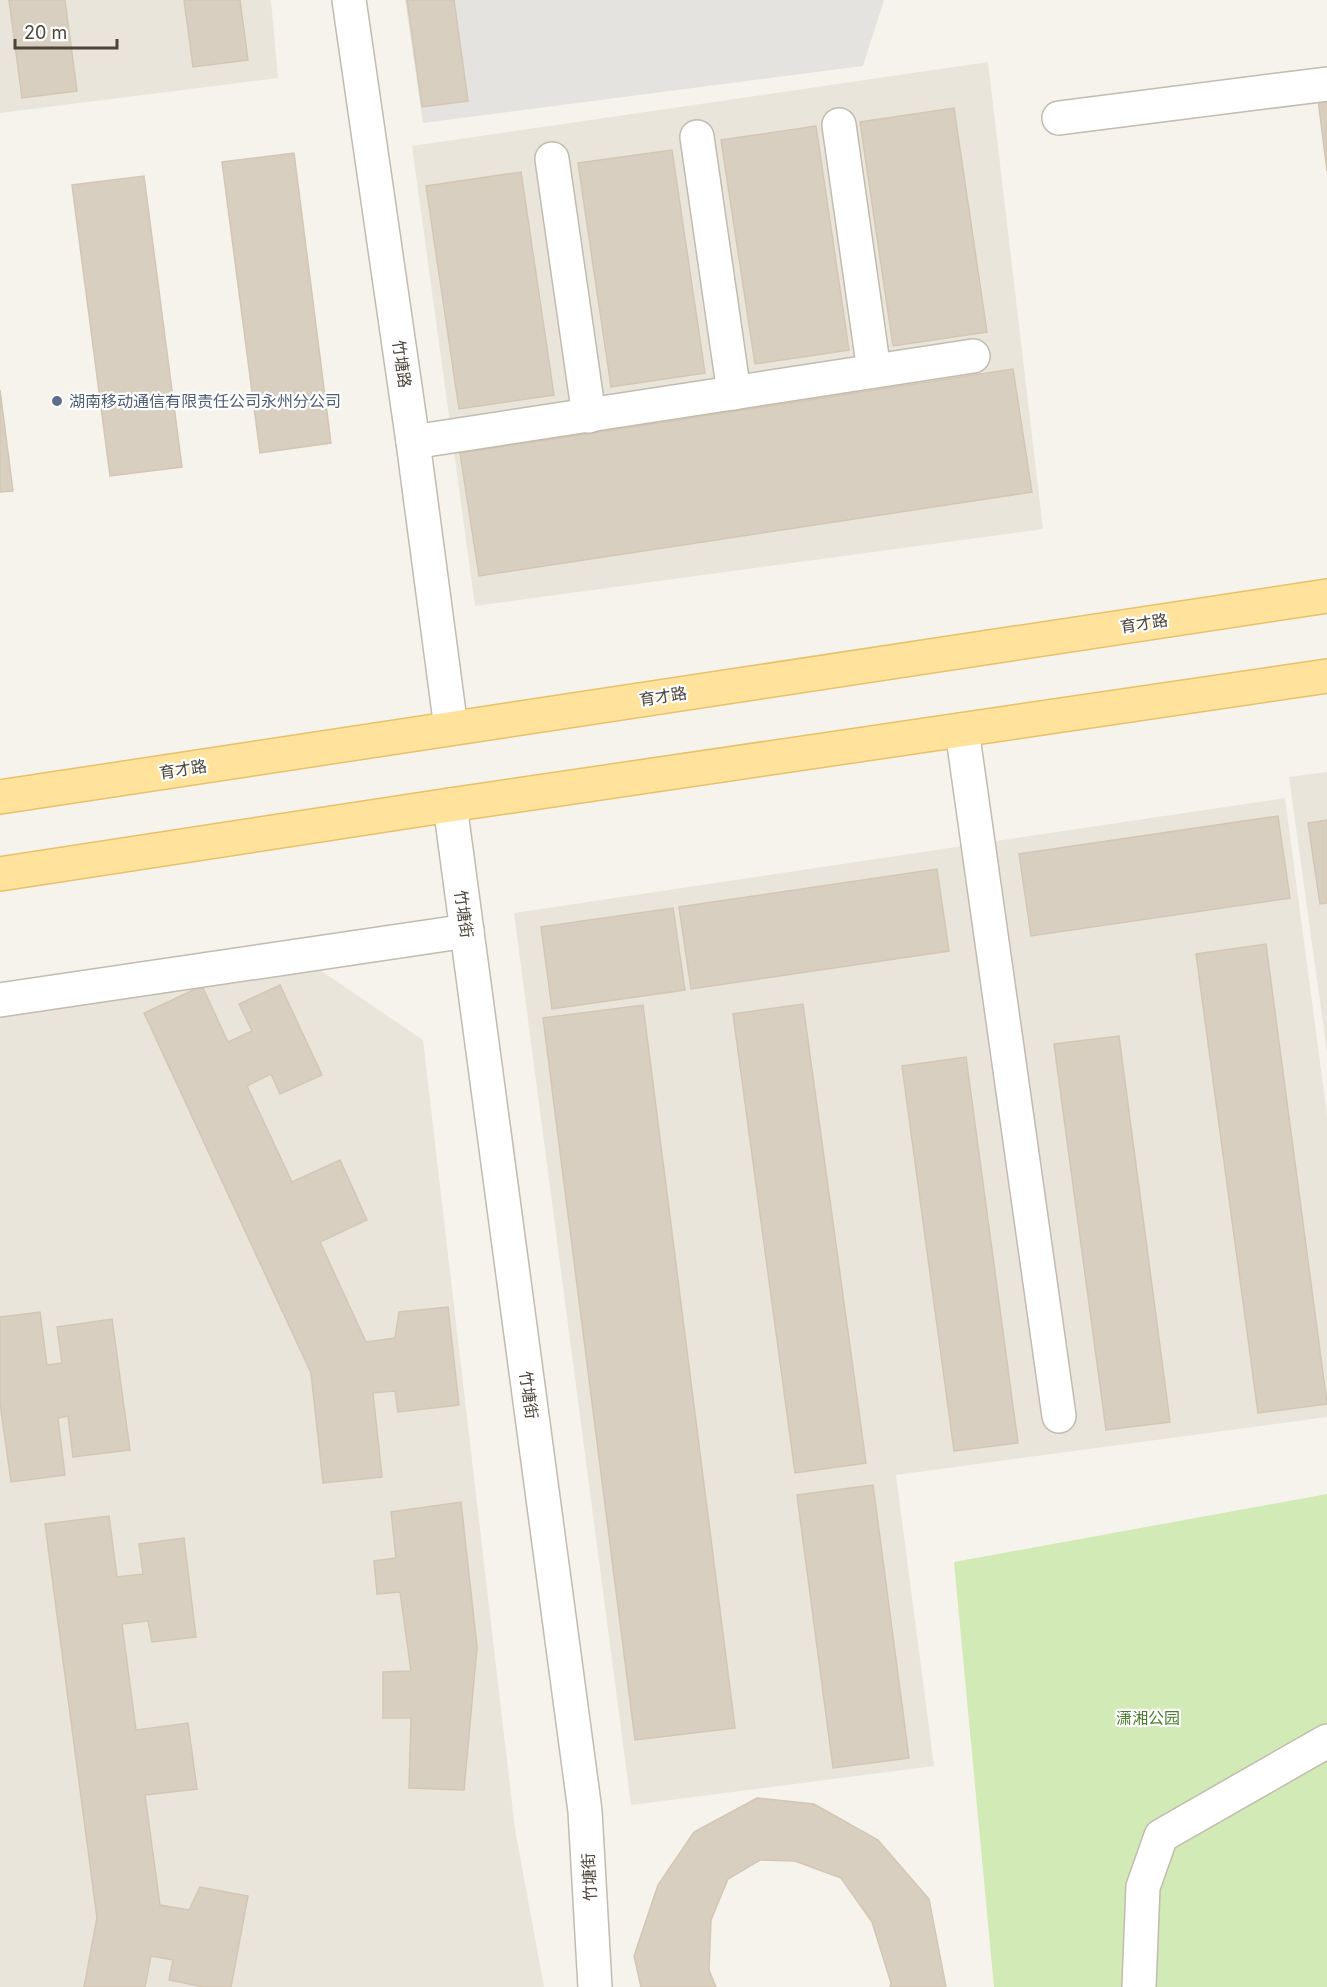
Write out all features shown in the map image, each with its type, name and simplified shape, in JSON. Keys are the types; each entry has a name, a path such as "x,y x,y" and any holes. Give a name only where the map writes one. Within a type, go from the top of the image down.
{"main road":[{"name":"育才路","path":"0,797 1327,596"},
{"path":"0,874 450,805 1327,676"}],"street":[{"name":"竹塘路","path":"349,0 413,441 451,728"},
{"path":"1059,118 1327,84"},
{"path":"839,125 874,371"},
{"path":"697,137 734,393"},
{"path":"552,159 589,416"},
{"path":"413,441 973,356"},
{"path":"962,730 1059,1416"},
{"name":"竹塘街","path":"450,805 585,1811 595,1987"},
{"path":"0,1000 467,931"},
{"path":"1139,1987 1143,1887 1161,1836 1327,1741"}],"shaded area":[{"path":"0,0 271,0 278,78 0,113"},
{"path":"405,0 884,0 863,66 423,123"},
{"path":"988,62 1043,529 475,606 412,146"},
{"path":"1327,772 1327,1052 1289,777"},
{"path":"1285,798 1327,1115 1327,1417 896,1475 934,1766 631,1805 514,913"},
{"path":"280,943 423,1040 515,1829 544,1987 0,1987 0,983"}],"green space":[{"name":"潇湘公园","path":"1327,1494 1327,1987 994,1987 954,1562"}],"building":[{"path":"9,0 65,0 77,91 22,98"},
{"path":"184,0 240,0 248,60 193,67"},
{"path":"407,0 454,0 468,101 422,107"},
{"path":"1327,97 1327,171 1318,99"},
{"path":"954,108 987,332 893,346 860,122"},
{"path":"816,126 849,350 755,364 721,140"},
{"path":"672,150 705,373 611,387 578,163"},
{"path":"294,153 331,443 260,453 222,162"},
{"path":"521,172 554,395 459,409 426,186"},
{"path":"144,176 182,467 110,476 72,185"},
{"path":"1013,369 1032,492 479,576 460,453"},
{"path":"0,390 13,491 0,492"},
{"path":"1278,816 1290,898 1031,936 1019,854"},
{"path":"1327,820 1327,903 1320,904 1308,823"},
{"path":"937,869 949,951 691,989 679,907"},
{"path":"673,908 685,990 552,1009 541,927"},
{"path":"1266,944 1327,1404 1258,1413 1196,954"},
{"path":"280,985 322,1075 280,1094 271,1074 247,1086 292,1182 340,1160 367,1220 320,1242 366,1342 395,1338 399,1312 448,1307 459,1405 398,1412 395,1391 373,1393 382,1477 323,1483 311,1373 144,1013 202,986 228,1042 252,1031 239,1004"},
{"path":"803,1004 866,1463 795,1473 733,1014"},
{"path":"643,1005 735,1728 635,1740 543,1018"},
{"path":"1119,1036 1170,1422 1106,1430 1054,1044"},
{"path":"966,1057 1018,1443 954,1451 902,1066"},
{"path":"40,1312 47,1365 62,1363 57,1327 112,1319 130,1450 73,1457 68,1416 58,1418 65,1475 11,1482 0,1403 0,1317"},
{"path":"873,1485 909,1758 833,1768 797,1495"},
{"path":"461,1502 477,1647 464,1790 409,1788 411,1718 383,1718 383,1672 411,1671 400,1592 377,1594 374,1561 396,1558 391,1512"},
{"path":"109,1516 117,1577 143,1574 139,1544 184,1538 196,1637 152,1642 148,1621 122,1624 136,1730 188,1723 197,1789 145,1795 160,1905 189,1910 200,1887 248,1896 231,1987 203,1987 169,1980 173,1960 151,1956 145,1987 84,1987 97,1918 45,1524"},
{"path":"757,1798 814,1804 878,1840 929,1899 946,1987 890,1987 891,1983 872,1922 841,1878 795,1861 760,1860 728,1879 711,1920 709,1970 716,1987 641,1987 634,1956 658,1885 694,1832"}],"place":[{"name":"湖南移动通信有限责任公司永州分公司","path":"57,401"}]}
